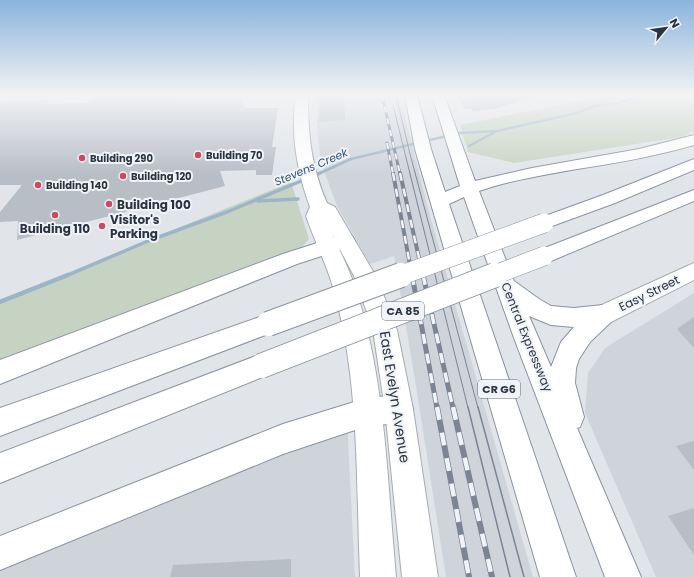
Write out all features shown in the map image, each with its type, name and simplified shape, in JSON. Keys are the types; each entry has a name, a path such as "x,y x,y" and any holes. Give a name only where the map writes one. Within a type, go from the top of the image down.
{"main road":[{"name":"East Evelyn Avenue","path":"300,122 304,166 314,197 315,216 336,244 366,278 385,330 400,408 420,577"},
{"name":"CR G6","path":"417,122 423,149 558,577"},
{"name":"Central Expressway","path":"447,122 469,188 505,285 624,577"},
{"path":"440,202 469,188 517,175 668,147 694,140"},
{"path":"455,146 470,166 479,173 496,177 517,175"},
{"path":"0,422 609,199 694,164"},
{"name":"CA 85","path":"0,468 544,256 694,194"},
{"name":"East Evelyn Avenue","path":"336,244 343,286 358,345 367,412 378,577"},
{"path":"0,372 282,262 336,244"},
{"name":"Easy Street","path":"603,315 694,271"},
{"path":"505,285 526,304 541,312 559,318 603,315"},
{"path":"583,476 562,379 565,357 575,342 603,315"},
{"path":"0,553 283,439 367,412 400,408"}],"shaded area":[{"path":"317,122 407,122 428,209 533,577 446,577 394,256 370,264 337,206 321,163"},
{"path":"694,293 694,577 656,577 585,413 588,373 605,348"},
{"path":"347,420 355,577 0,577 0,559"}],"green space":[{"path":"475,122 694,122 694,131 681,137 514,163 468,152 460,125"},
{"path":"291,182 309,239 298,252 0,362 0,300"}],"building":[{"path":"0,122 276,122 272,147 276,147 272,175 256,175 256,170 220,171 225,186 17,240 18,221 0,222 0,212 22,185 0,185"},
{"path":"694,317 694,348 677,329"},
{"path":"694,441 694,470 676,446"},
{"path":"694,508 694,555 668,516"},
{"path":"291,559 291,577 170,577 173,565"}],"waterway":[{"name":"Stevens Creek","path":"318,174 351,159 459,133 497,131 537,122"},
{"path":"469,146 495,132"},
{"name":"Stevens Creek","path":"312,177 318,174"},
{"name":"Stevens Creek","path":"66,276 148,241 227,212 306,179"},
{"path":"258,201 298,199"},
{"name":"Stevens Creek","path":"0,302 68,275"}],"tram line":[{"path":"397,122 468,408"},
{"path":"402,122 478,408"},
{"path":"468,407 510,577"},
{"path":"478,407 524,577"}],"railway":[{"path":"388,122 400,174"},
{"path":"387,143 393,174"},
{"path":"393,173 412,276"},
{"path":"400,173 423,276"},
{"path":"412,275 437,408"},
{"path":"423,275 453,408"},
{"path":"437,407 469,577"},
{"path":"453,407 492,577"}],"place":[{"name":"Building 70","path":"198,155"},
{"name":"Building 290","path":"82,158"},
{"name":"Building 120","path":"123,176"},
{"name":"Building 140","path":"38,185"},
{"name":"Building 100","path":"109,204"},
{"name":"Building 110","path":"55,215"},
{"name":"Visitor's Parking","path":"102,226"}]}
